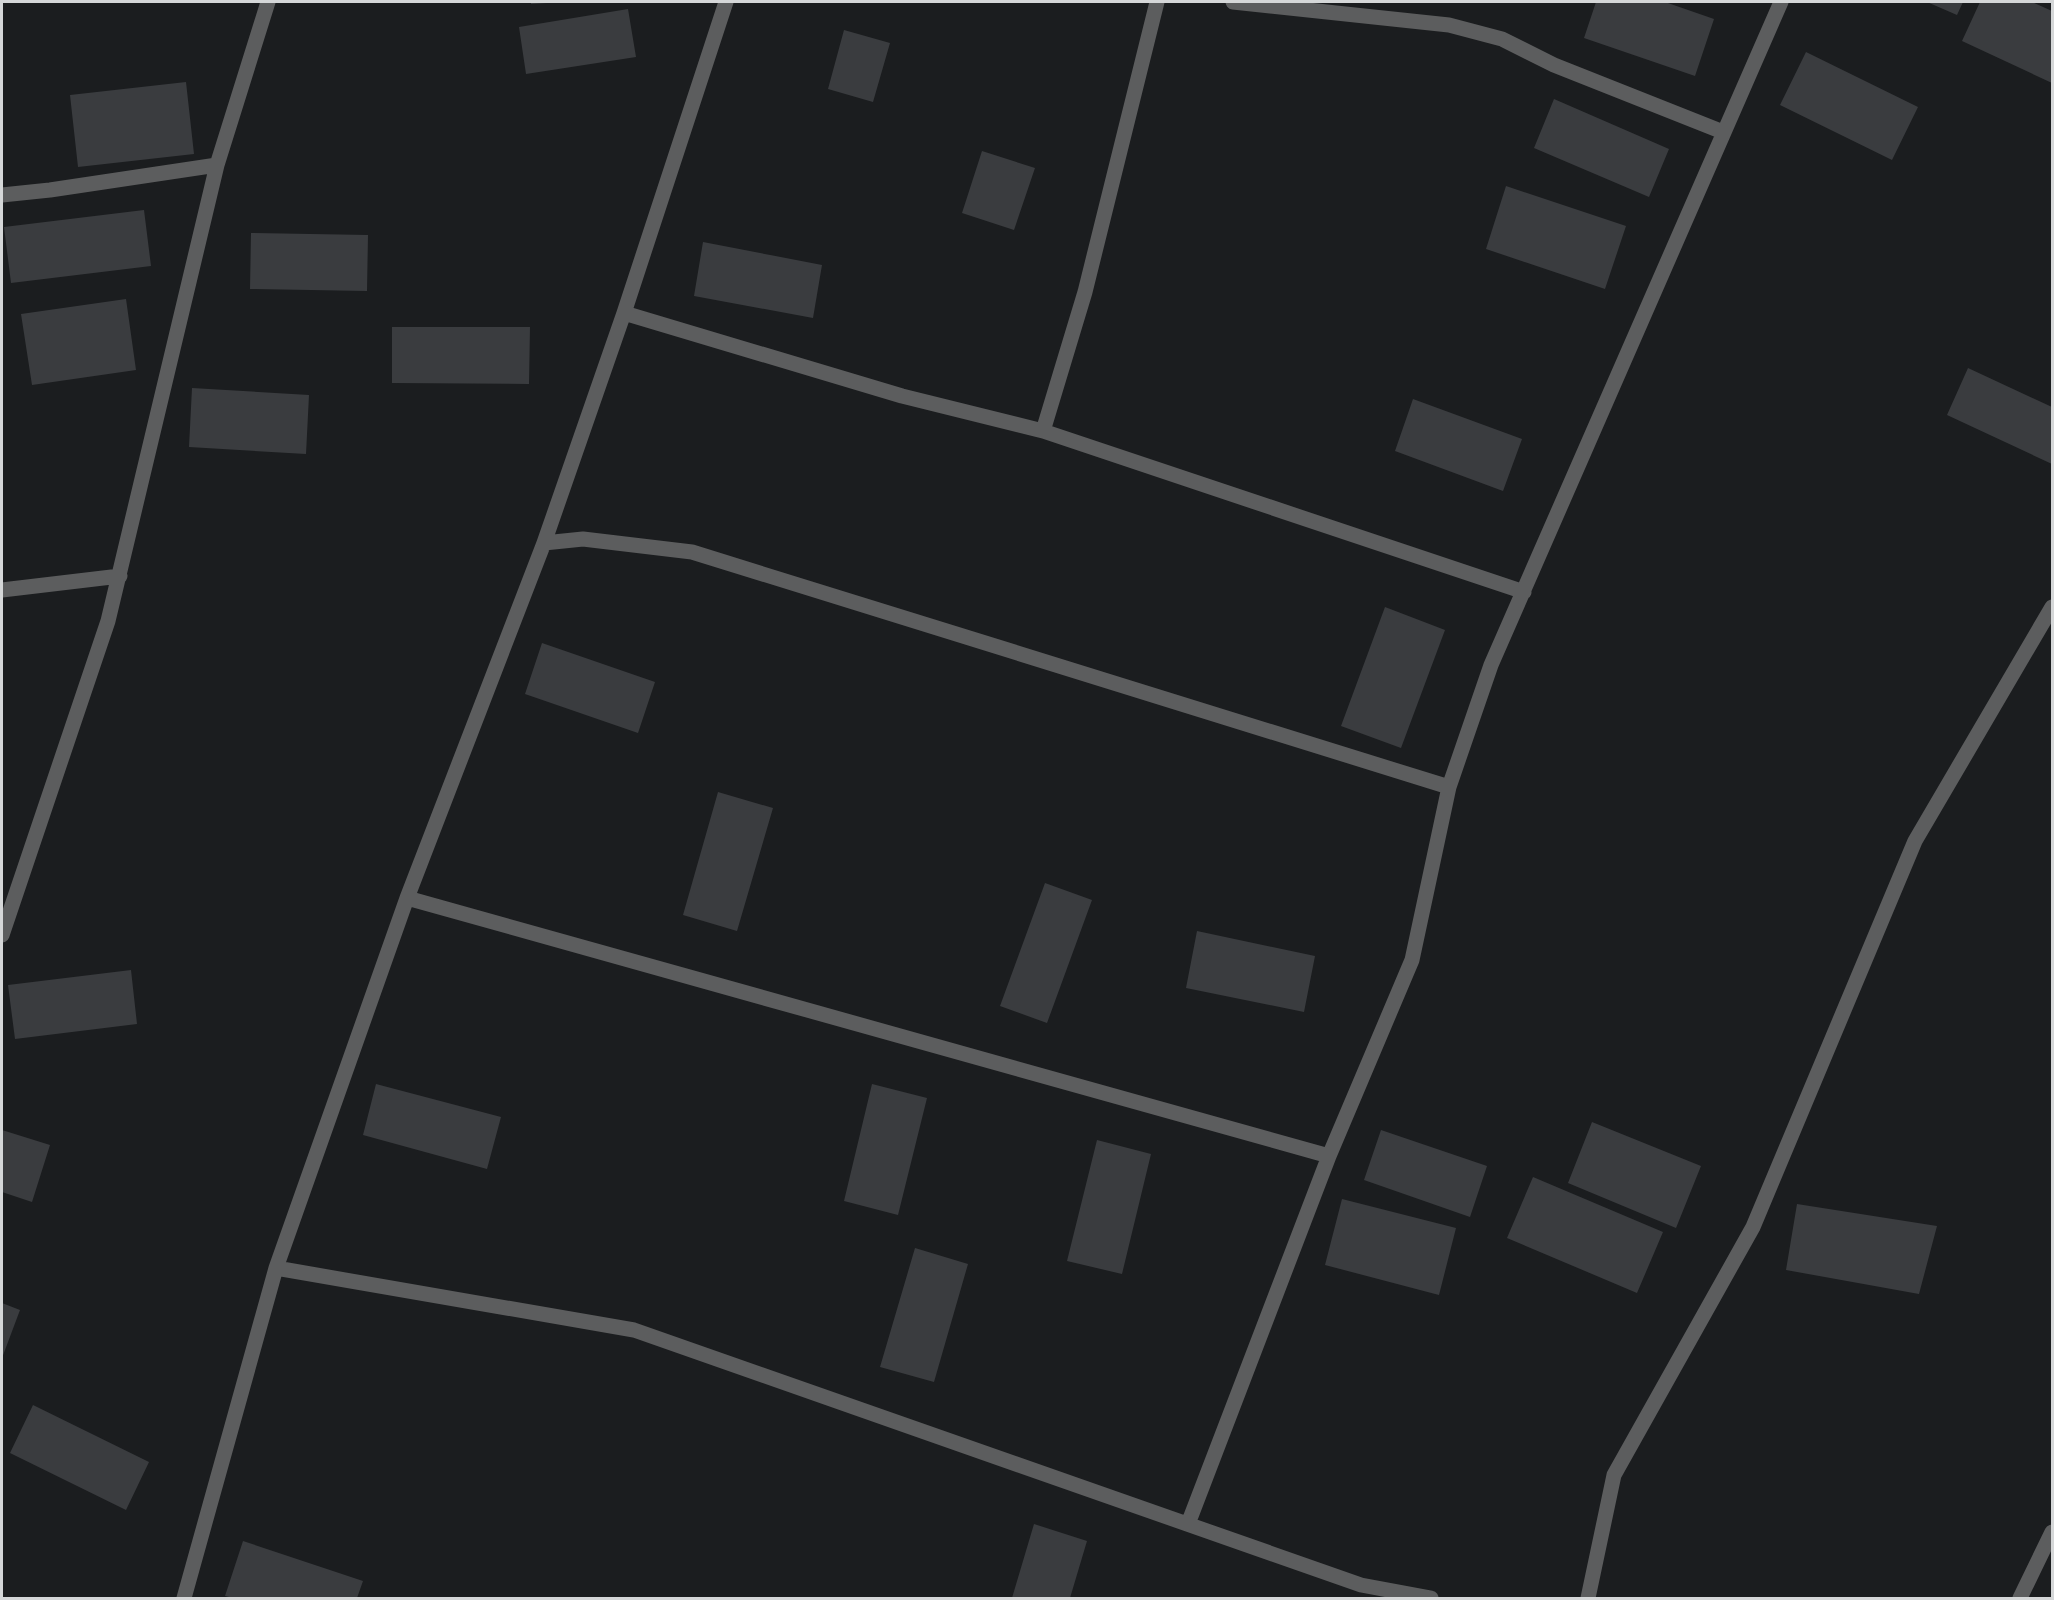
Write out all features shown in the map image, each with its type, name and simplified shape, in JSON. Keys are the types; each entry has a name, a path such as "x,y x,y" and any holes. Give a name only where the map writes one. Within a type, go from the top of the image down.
{"street":[{"path":"2,935 108,621 217,165 268,2"},
{"path":"184,1599 276,1268 407,898 544,543 624,313 726,2"},
{"path":"1043,431 1085,292 1157,2"},
{"path":"1233,2 1449,25 1492,36 1554,65 1724,132"},
{"path":"1188,1524 1329,1156 1412,960 1449,787 1491,665 1780,2"},
{"path":"2,195 217,165"},
{"path":"624,313 902,396 1043,431 1524,592"},
{"path":"544,543 583,539 692,552 1449,787"},
{"path":"2,590 120,576"},
{"path":"1588,1599 1614,1474 1753,1227 1915,841 2052,608"},
{"path":"407,898 1329,1156"},
{"path":"276,1268 634,1330 1361,1585 1431,1599"},
{"path":"2020,1599 2052,1532"}],"building":[{"path":"531,2 547,2 547,3 531,4"},
{"path":"1596,2 1665,2 1714,19 1695,76 1584,38"},
{"path":"1927,2 1963,2 1957,15"},
{"path":"1980,2 2032,2 2052,11 2052,83 1962,41"},
{"path":"628,9 636,57 526,74 519,27"},
{"path":"844,30 890,43 873,102 828,89"},
{"path":"1806,52 1918,107 1892,160 1780,105"},
{"path":"186,82 194,154 78,167 70,95"},
{"path":"1554,99 1669,149 1649,197 1534,148"},
{"path":"982,151 1035,168 1014,230 962,213"},
{"path":"1506,186 1626,226 1605,289 1486,249"},
{"path":"144,210 151,266 11,283 4,227"},
{"path":"251,233 368,235 367,291 250,289"},
{"path":"703,242 822,265 813,318 694,296"},
{"path":"126,299 136,370 32,385 21,314"},
{"path":"392,327 530,327 529,384 392,383"},
{"path":"1968,368 2052,407 2052,464 1947,415"},
{"path":"192,388 309,395 306,454 189,447"},
{"path":"1413,399 1522,439 1503,491 1395,451"},
{"path":"1385,607 1445,630 1401,748 1341,726"},
{"path":"542,643 655,682 638,733 525,694"},
{"path":"718,792 773,808 737,931 683,915"},
{"path":"1045,883 1092,900 1047,1023 1000,1006"},
{"path":"1197,931 1315,956 1304,1012 1186,988"},
{"path":"131,970 137,1024 15,1039 8,985"},
{"path":"376,1084 501,1117 487,1169 363,1135"},
{"path":"872,1084 927,1098 898,1215 844,1201"},
{"path":"1592,1122 1701,1166 1676,1228 1568,1183"},
{"path":"2,1130 50,1145 32,1202 2,1192"},
{"path":"1381,1130 1487,1166 1470,1217 1364,1180"},
{"path":"1097,1140 1151,1154 1122,1274 1067,1261"},
{"path":"1533,1177 1663,1232 1637,1293 1507,1238"},
{"path":"1342,1199 1456,1228 1439,1295 1325,1265"},
{"path":"1797,1204 1937,1226 1919,1294 1786,1270"},
{"path":"915,1248 968,1264 934,1382 880,1367"},
{"path":"2,1303 20,1310 2,1358"},
{"path":"33,1405 149,1462 126,1510 10,1453"},
{"path":"1034,1524 1087,1541 1070,1598 1012,1598"},
{"path":"243,1541 363,1581 357,1598 233,1598 225,1596"}]}
